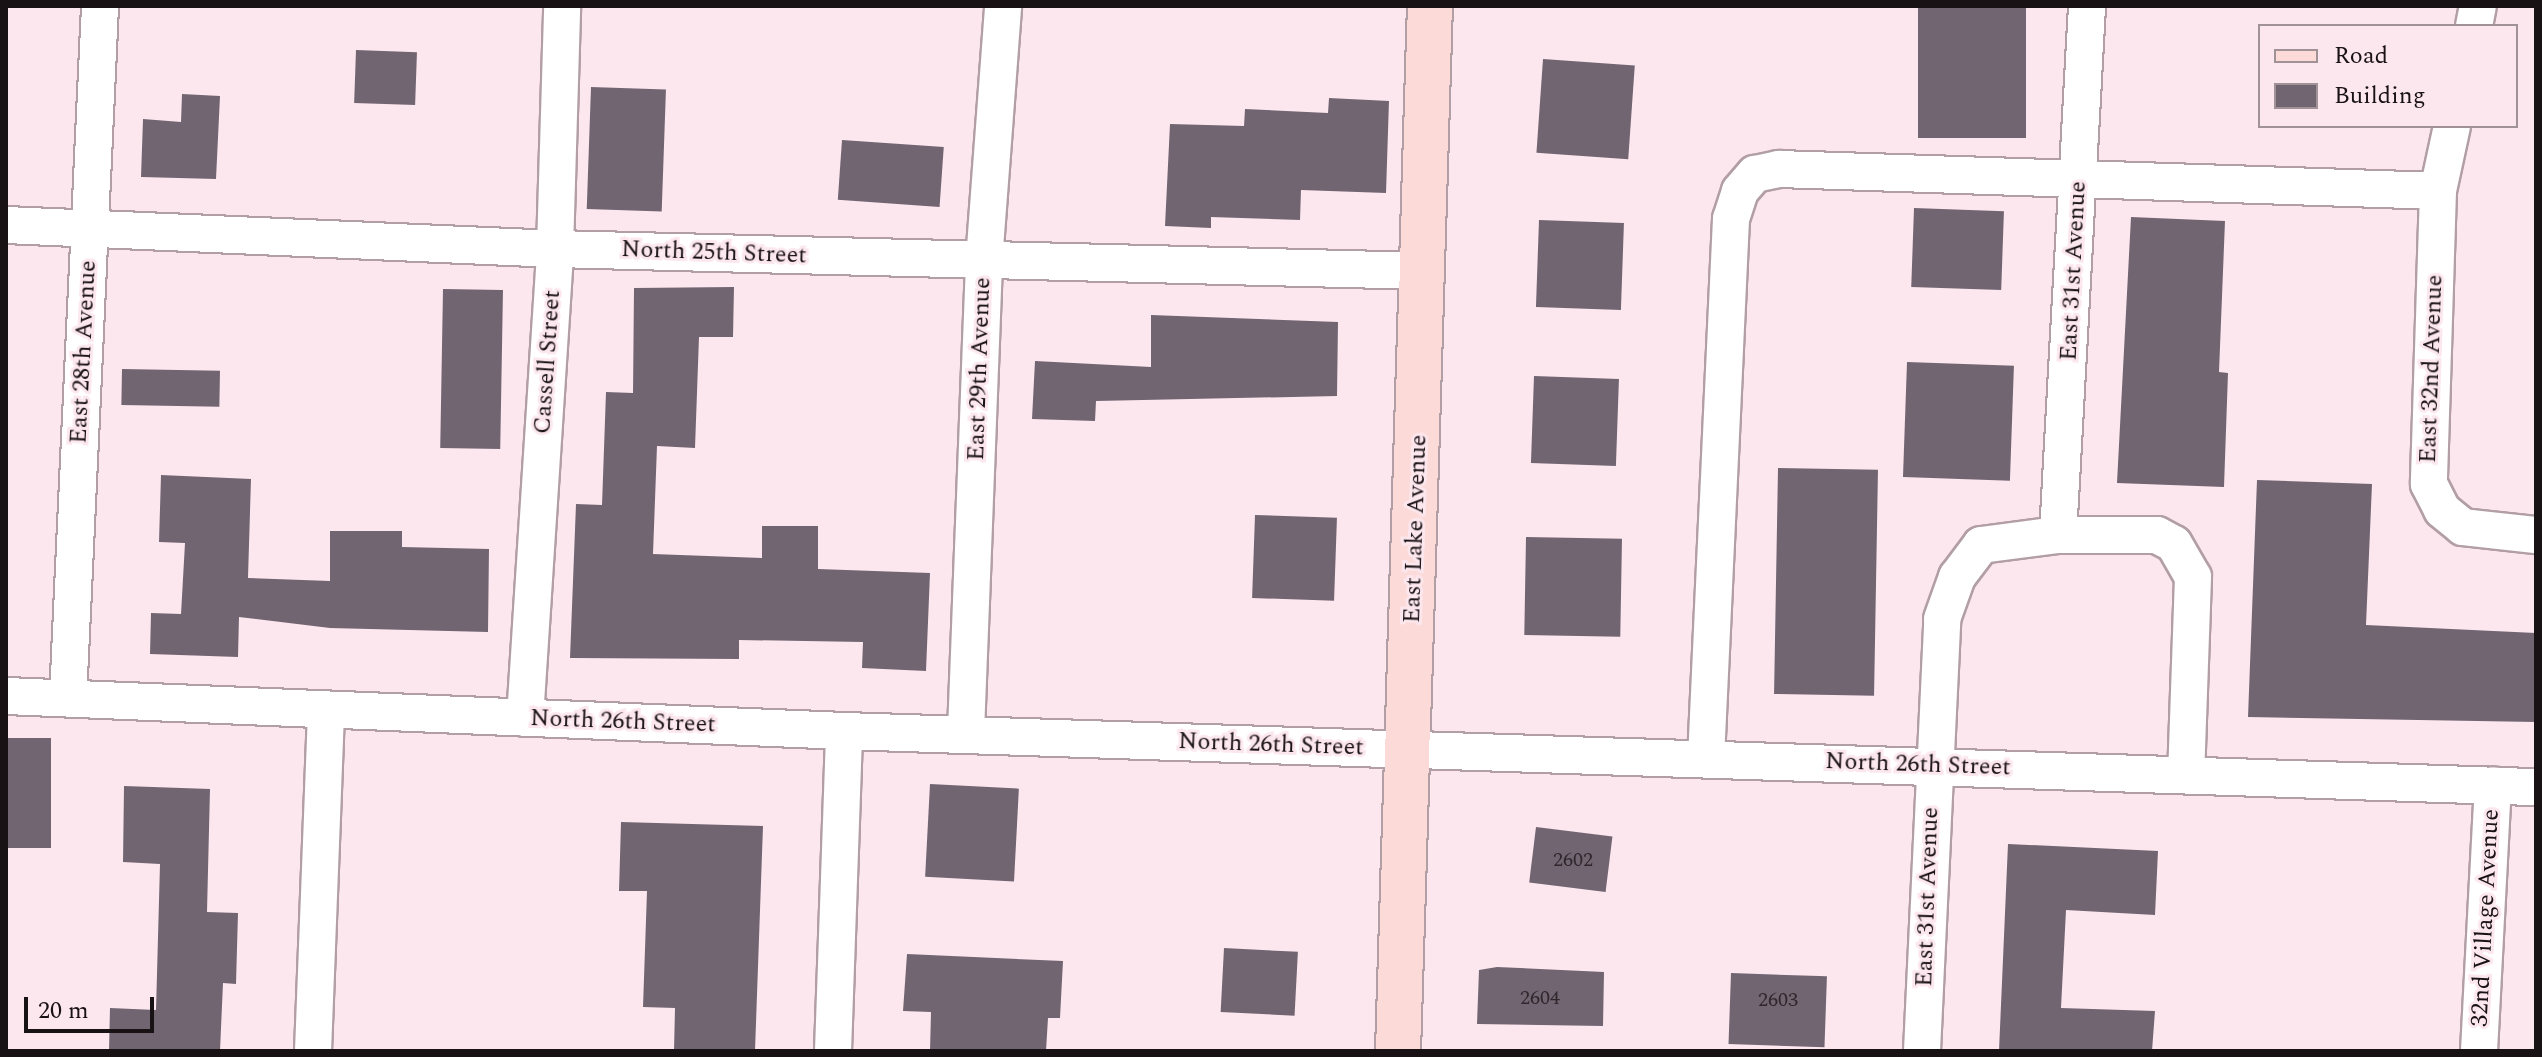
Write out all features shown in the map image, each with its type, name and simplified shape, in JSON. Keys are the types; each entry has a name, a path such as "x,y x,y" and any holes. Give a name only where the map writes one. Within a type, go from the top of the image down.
{"street":[{"name":"East 28th Avenue","path":"68,698 100,6"},
{"name":"Cassell Street","path":"525,718 555,249 562,6"},
{"name":"East 29th Avenue","path":"966,732 984,261 1003,6"},
{"name":"East Lake Avenue","path":"1398,1051 1430,6"},
{"name":"East 31st Avenue","path":"2058,535 2080,180 2087,6"},
{"name":"East 32nd Avenue","path":"2452,128 2438,191 2429,484 2442,510 2463,527 2536,535"},
{"path":"1706,759 1731,219 1740,191 1755,174 1779,169 2438,191"},
{"name":"North 25th Street","path":"6,225 89,225 555,249 1423,271"},
{"name":"East 31st Avenue","path":"1922,1051 1932,765 1942,619 1957,577 1981,545 2058,535 2157,535 2186,558 2193,577 2186,774"},
{"name":"North 26th Street","path":"6,696 326,713 844,731 966,732 1409,750 2536,787"},
{"path":"313,1051 326,713"},
{"path":"833,1051 844,731"},
{"name":"32nd Village Avenue","path":"2479,1051 2493,785"}],"building":[{"path":"1918,6 2026,6 2026,138 1918,138"},
{"path":"356,50 417,52 415,105 354,103"},
{"path":"1543,59 1635,65 1628,159 1536,153"},
{"path":"591,87 666,90 662,212 587,209"},
{"path":"182,94 220,96 216,179 141,177 143,119 181,122"},
{"path":"1329,98 1389,101 1386,193 1301,190 1300,220 1211,217 1211,228 1165,226 1170,124 1244,126 1245,109 1328,113"},
{"path":"842,140 944,147 940,207 838,200"},
{"path":"1914,208 2004,211 2001,290 1911,287"},
{"path":"2131,217 2225,221 2219,372 2228,373 2224,487 2117,483"},
{"path":"1539,220 1624,223 1621,310 1536,307"},
{"path":"734,287 733,337 699,337 695,448 657,446 653,554 762,558 762,526 818,526 818,569 930,573 926,671 862,668 863,642 739,640 739,659 570,658 576,504 602,505 606,392 633,393 634,288"},
{"path":"443,289 503,290 500,449 440,448"},
{"path":"1151,315 1338,322 1337,396 1096,401 1095,421 1032,419 1035,361 1151,367"},
{"path":"1907,362 2014,366 2010,481 1903,477"},
{"path":"122,369 220,371 219,407 121,405"},
{"path":"1534,376 1619,379 1616,466 1531,463"},
{"path":"1778,468 1878,470 1874,696 1774,694"},
{"path":"161,475 251,479 248,578 330,581 330,531 402,531 402,547 489,549 488,632 330,628 239,617 238,657 150,654 151,613 181,614 185,543 159,542"},
{"path":"2257,480 2372,484 2366,625 2536,633 2536,722 2248,717"},
{"path":"1255,515 1337,518 1334,601 1252,598"},
{"path":"1526,537 1622,539 1620,637 1524,635"},
{"path":"6,738 51,738 51,848 6,848"},
{"path":"930,784 1019,789 1014,882 925,877"},
{"path":"124,786 210,789 207,912 238,913 236,984 223,983 220,1051 109,1051 110,1008 156,1010 160,864 123,862"},
{"path":"621,822 763,826 755,1051 674,1051 675,1008 643,1007 647,891 619,891"},
{"path":"1536,827 1612,836 1606,892 1529,883"},
{"path":"2008,844 2158,851 2155,915 2066,910 2061,1008 2155,1011 2152,1051 1999,1051"},
{"path":"1224,948 1298,952 1295,1016 1221,1012"},
{"path":"907,954 1063,961 1060,1018 1048,1018 1046,1051 930,1051 931,1012 903,1011"},
{"path":"1497,967 1604,972 1603,1026 1477,1024 1479,970"},
{"path":"1731,973 1827,976 1824,1047 1729,1044"}]}
